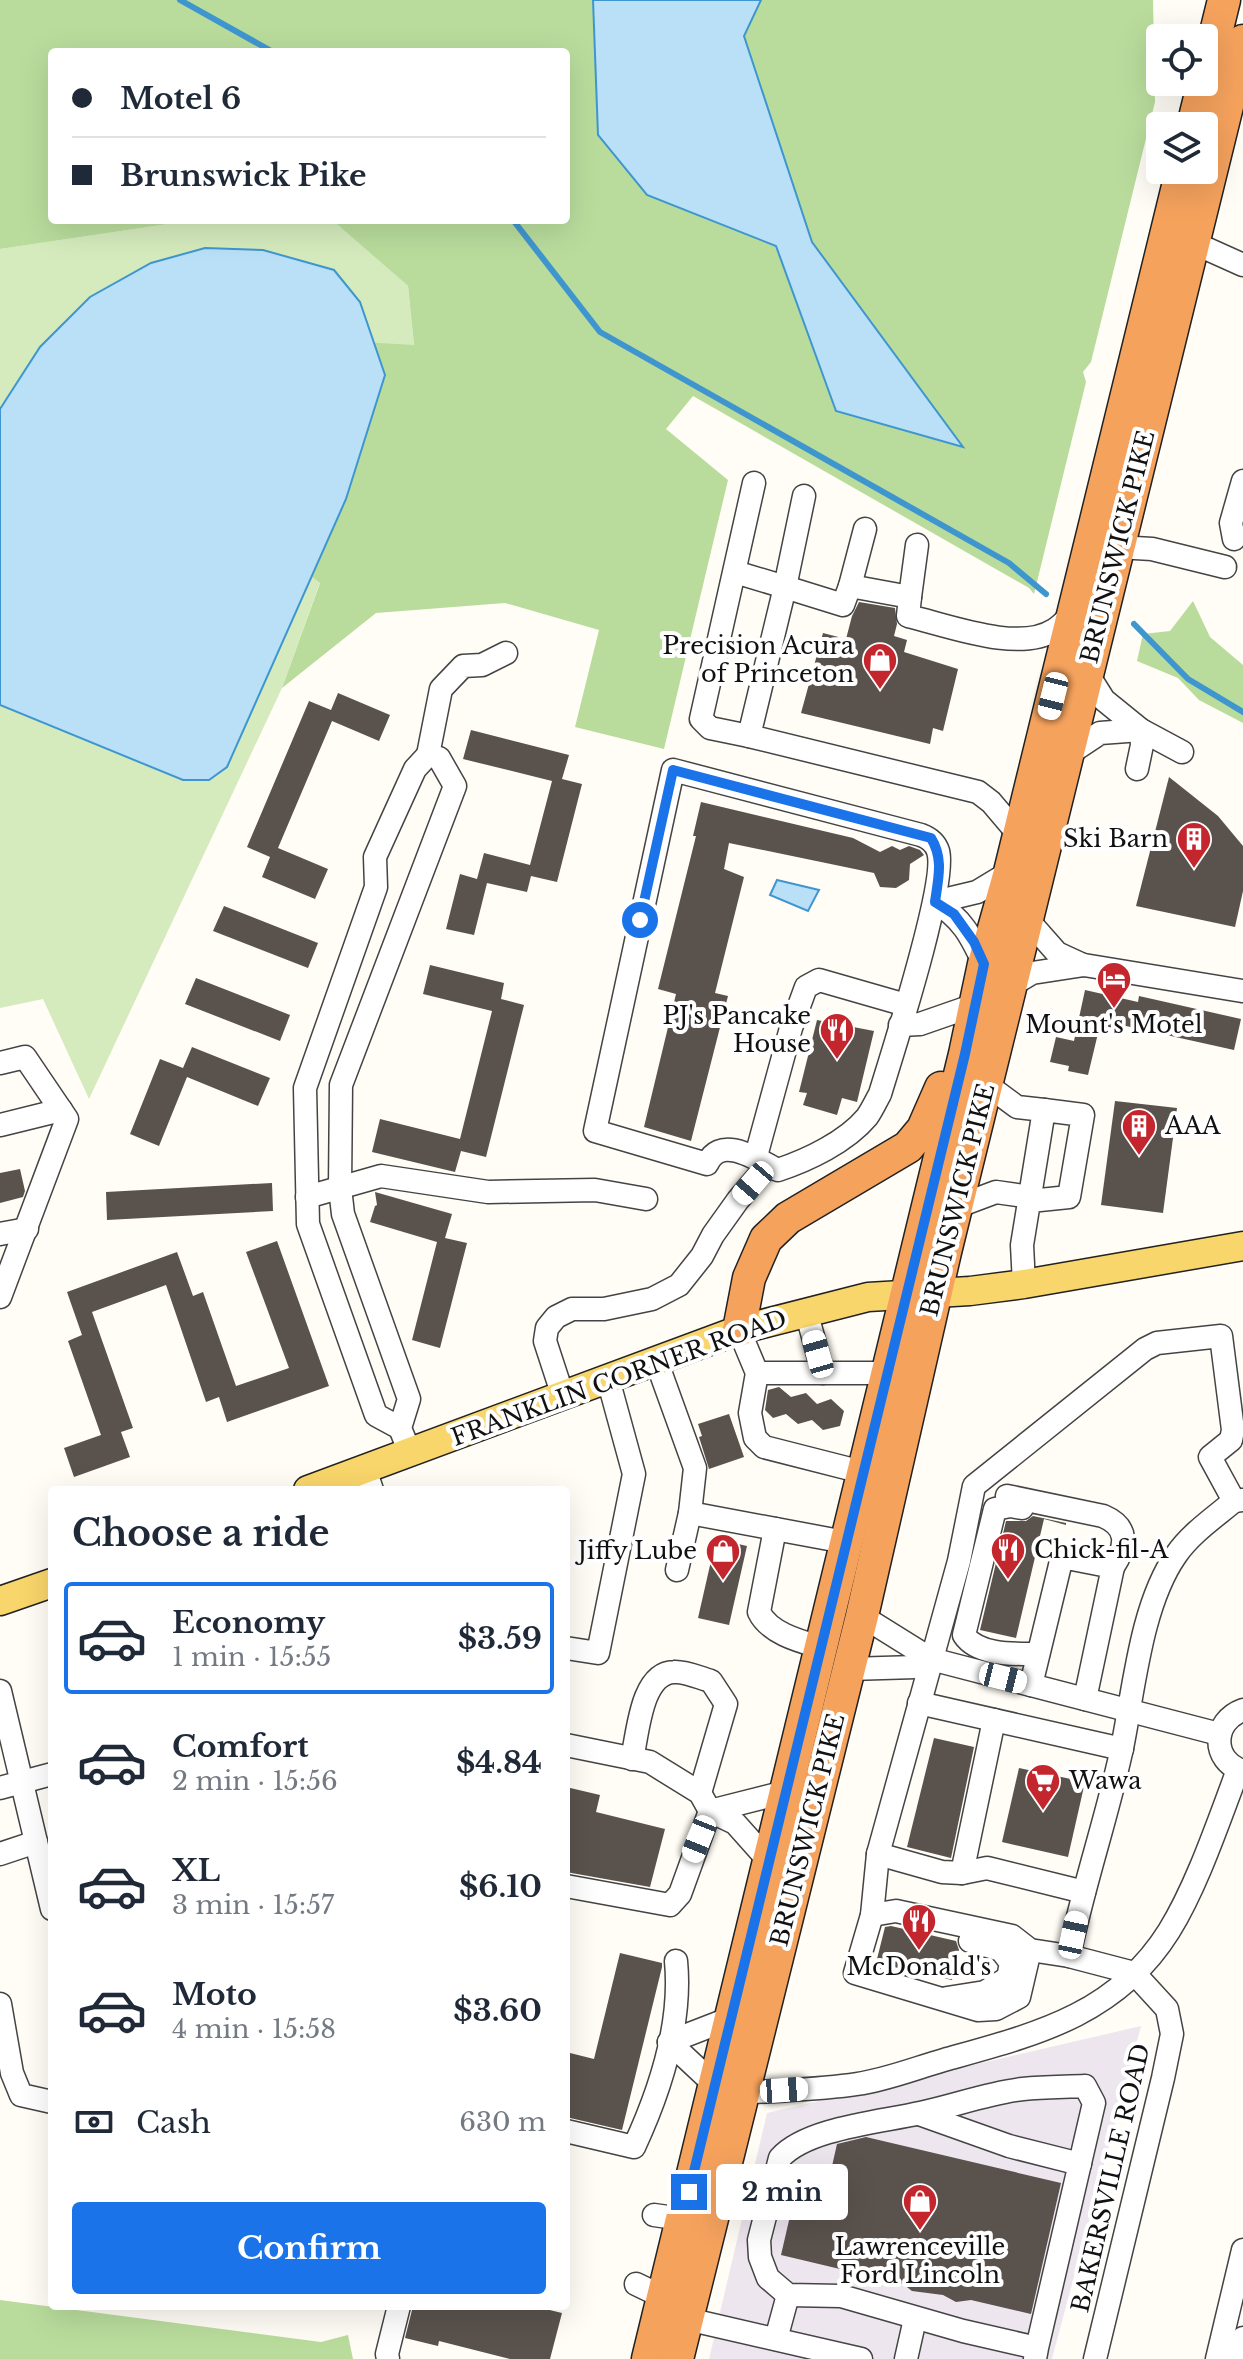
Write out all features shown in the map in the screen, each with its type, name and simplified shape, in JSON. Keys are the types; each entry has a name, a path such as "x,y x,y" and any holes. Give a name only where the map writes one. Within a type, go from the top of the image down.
{"highway":[{"path":"1196,112 1224,0"},
{"name":"BRUNSWICK PIKE","path":"648,2359 650,2290 668,2217 728,2089 731,2018 886,1373 956,1207 1243,41"},
{"name":"BRUNSWICK PIKE","path":"677,2359 687,2319 728,2089 862,1616 894,1469 921,1294 984,964 1010,872 1179,184"},
{"path":"739,1330 752,1268 772,1233 800,1211 898,1154 923,1129 932,1112 984,964"}],"main road":[{"name":"FRANKLIN CORNER ROAD","path":"332,1486 369,1480 405,1440 563,1396 739,1330 806,1311 868,1297 1024,1284 1243,1246"},
{"path":"0,1601 48,1584"}],"street":[{"path":"1194,243 1243,265"},
{"path":"1243,481 1231,523 1234,539 1243,531"},
{"path":"754,483 701,719 710,728 965,787 991,802 1019,835"},
{"path":"749,736 804,496"},
{"path":"735,572 843,605 865,529"},
{"path":"917,545 908,616 1008,639 1034,637 1053,631 1073,613"},
{"path":"1118,547 1152,549 1225,567"},
{"path":"850,586 910,597"},
{"path":"405,1440 376,1415 308,1224 305,1088 374,894 375,857 415,769 428,755 441,689 463,666 482,665 506,653"},
{"path":"1087,673 1104,700 1141,730 1182,752"},
{"path":"1067,755 1100,733 1141,730"},
{"path":"1137,769 1142,745 1141,730"},
{"path":"405,1440 409,1399 343,1214 340,1188 341,1085 455,786 439,758 428,755"},
{"path":"673,770 931,838 938,850 940,864 935,902 903,1015 880,1094 866,1117 846,1135 799,1163 778,1170 732,1150 718,1150 707,1164 595,1131 673,770"},
{"path":"935,902 977,892 1010,872"},
{"path":"374,894 408,910"},
{"path":"935,902 954,914 974,942 984,964"},
{"path":"1027,919 1057,953 1084,965 1242,991"},
{"path":"1010,986 1032,973 1084,965"},
{"path":"563,1396 545,1341 547,1328 556,1317 572,1309 604,1309 652,1299 679,1285 702,1256 762,1161 791,1028 806,987 819,980 920,1024 969,1007"},
{"path":"333,1011 364,1025"},
{"path":"0,1063 25,1057 67,1119 0,1297"},
{"path":"956,1207 996,1192 1030,1199 1069,1197 1083,1115 1017,1107 986,1084"},
{"path":"0,1125 61,1110"},
{"path":"1024,1284 1022,1245 1044,1110"},
{"path":"307,1197 381,1176 488,1192 595,1190 646,1199"},
{"path":"0,1234 27,1229"},
{"path":"326,1276 361,1264"},
{"path":"806,1311 823,1373"},
{"path":"739,1330 757,1373 750,1413 755,1438 764,1447 862,1472"},
{"path":"1030,1950 1019,1997 996,2009 978,2010 855,1973 872,1915 878,1854 959,1561 974,1486 1145,1349 1157,1343 1221,1336 1233,1430 1231,1440 1210,1457 1238,1500 1177,1553 1154,1600 1122,1749 1069,1956"},
{"path":"353,1351 387,1339"},
{"path":"656,1360 695,1468 690,1513 677,1570"},
{"path":"757,1373 886,1373"},
{"path":"570,1649 598,1653 634,1474 608,1379"},
{"path":"1038,1654 1002,1653 969,1642 964,1635 995,1509 1002,1497 1025,1498 1103,1516 1116,1521 1122,1530 1122,1553 1113,1567 1085,1699"},
{"path":"995,1509 1010,1506 1022,1508"},
{"path":"690,1513 845,1542"},
{"path":"1068,1519 1122,1530"},
{"path":"775,1529 759,1612 762,1620 793,1640 820,1647"},
{"path":"1031,1685 1062,1557 1113,1567"},
{"path":"862,1616 931,1659 1219,1734"},
{"path":"849,1669 916,1667 931,1659"},
{"path":"570,1887 670,1905 680,1894 705,1802 726,1704 711,1681 675,1671 660,1675 648,1687 632,1759"},
{"path":"0,1691 10,1786 36,1842 48,1892"},
{"path":"919,1703 1122,1749"},
{"path":"669,2042 728,2089 859,2084 1021,2039 1070,2021 1102,2001 1134,1973 1168,1932 1185,1901 1241,1770 1225,1759 1220,1751 1219,1734 1228,1718 1243,1710"},
{"path":"962,1873 994,1720"},
{"path":"570,1746 650,1762 735,1823 768,1860"},
{"path":"10,1786 48,1775"},
{"path":"705,1802 785,1792"},
{"path":"0,1854 36,1842"},
{"path":"878,1854 942,1872 962,1873 987,1868 1084,1892"},
{"path":"872,1915 896,1911 1012,1936 1030,1950 1069,1956 1134,1973"},
{"path":"872,1915 1001,1950 1011,1963 1008,1978 985,1992 941,1999"},
{"path":"570,2132 634,2147 651,2110 669,2042 678,1985 676,1961"},
{"name":"BAKERSVILLE ROAD","path":"1095,2359 1172,2034 1167,2009 1134,1973"},
{"path":"0,2004 12,2073 21,2095 48,2101"},
{"path":"669,2042 731,2018"},
{"path":"1085,2086 1094,2103 1036,2353 841,2296 788,2295 768,2278 759,2240 780,2158 787,2150 822,2134 917,2114 1022,2089 1085,2086"},
{"path":"917,2114 1009,2146 1080,2164"},
{"path":"1217,2359 1243,2250"},
{"path":"785,2347 788,2295"},
{"path":"388,2359 398,2310"},
{"path":"687,2319 785,2347 861,2359"},
{"path":"906,2359 915,2319"},
{"path":"1238,2359 1243,2338"}],"shaded area":[{"path":"1141,2026 1052,2359 709,2359 767,2113"}],"green space":[{"path":"0,0 593,0 598,135 647,195 776,245 836,411 962,445 812,242 744,36 761,0 1153,0 1153,24 1146,24 1146,96 1155,96 1155,102 1153,112 1146,112 1146,139 1091,362 1083,372 1086,382 1034,594 1029,588 693,396 666,429 728,480 664,749 575,727 599,630 505,603 376,613 282,688 320,583 295,563 344,341 414,345 408,286 337,224 570,224 570,48 48,48 48,224 168,224 0,249"},
{"path":"168,224 337,224 408,286 414,346 295,562 320,582 282,688 89,1099 43,999 0,1008 0,249"},
{"path":"1193,601 1210,637 1243,665 1243,723 1199,700 1178,678 1137,661 1143,634 1170,631"},
{"path":"0,2300 48,2306 48,2310 76,2310 321,2342 348,2335 353,2359 0,2359"}],"water":[{"path":"593,0 761,0 744,36 812,242 963,447 836,411 776,246 647,195 598,135"},
{"path":"205,248 263,250 334,270 360,302 385,375 346,499 227,767 209,780 183,780 0,705 0,409 40,347 90,297 151,263"},
{"path":"777,880 819,890 808,911 770,895"}],"building":[{"name":"Precision Acura of Princeton","path":"859,602 895,608 897,624 894,636 907,640 904,652 958,669 943,731 933,728 930,744 801,713 823,633 846,639"},
{"path":"338,693 390,715 379,741 332,721 278,848 328,869 315,899 262,877 270,857 247,847 309,701 331,710"},
{"path":"471,730 569,755 562,779 582,784 557,882 531,876 527,892 487,883 474,935 446,929 460,874 477,879 484,853 530,865 552,781 463,759"},
{"name":"Ski Barn","path":"1169,777 1218,816 1243,846 1243,891 1235,927 1136,906"},
{"path":"701,802 853,838 880,852 892,846 900,850 909,846 924,855 910,864 909,880 896,888 880,887 874,873 729,843 724,869 744,877 715,993 728,996 691,1141 644,1127 676,994 658,989 696,836 693,836"},
{"path":"224,906 318,943 308,968 213,931"},
{"path":"430,965 504,983 501,999 524,1005 486,1157 461,1151 455,1172 372,1152 380,1119 460,1139 492,1011 423,994"},
{"path":"196,978 290,1015 280,1041 185,1004"},
{"path":"1085,990 1138,1002 1139,996 1241,1019 1234,1050 1117,1024 1116,1029 1100,1025 1088,1075 1068,1071 1069,1066 1050,1062 1056,1037 1074,1041"},
{"name":"PJ's Pancake House","path":"817,1020 874,1031 857,1102 842,1098 837,1115 803,1105 807,1093 799,1092"},
{"path":"192,1047 270,1078 258,1106 187,1077 159,1146 130,1134 160,1059 183,1068"},
{"name":"AAA","path":"1115,1101 1177,1108 1163,1213 1101,1205"},
{"path":"20,1169 25,1191 23,1197 0,1203 0,1173"},
{"path":"272,1183 273,1211 107,1220 106,1192"},
{"path":"375,1192 452,1214 445,1238 467,1243 440,1348 412,1340 437,1242 370,1222 377,1205"},
{"path":"277,1241 329,1386 227,1422 219,1397 206,1402 166,1285 92,1312 133,1428 121,1432 130,1457 74,1477 64,1448 101,1435 68,1341 82,1335 67,1292 177,1252 193,1296 203,1292 236,1386 289,1368 246,1252"},
{"path":"779,1387 791,1397 806,1393 817,1404 831,1399 844,1411 840,1426 823,1430 812,1420 798,1424 786,1414 773,1418 765,1410 768,1390"},
{"path":"729,1414 744,1457 709,1469 698,1424"},
{"name":"Chick-fil-A","path":"1033,1516 1066,1523 1066,1525 1044,1519 1016,1638 980,1630 1006,1521 1026,1521"},
{"name":"Jiffy Lube","path":"716,1539 747,1546 729,1625 698,1618"},
{"path":"934,1738 974,1747 951,1858 907,1847"},
{"name":"Wawa","path":"1019,1768 1085,1782 1068,1857 1002,1842"},
{"path":"570,1788 600,1795 596,1812 665,1829 650,1887 570,1873"},
{"name":"McDonald's","path":"885,1927 956,1941 959,1950 952,1980 876,1963"},
{"path":"620,1953 662,1963 622,2130 570,2118 570,2053 594,2059"},
{"name":"Lawrenceville Ford Lincoln","path":"866,2137 1061,2183 1031,2314 971,2300 956,2302 943,2295 912,2291 903,2284 781,2255 793,2203 822,2210 837,2144"},
{"path":"412,2310 550,2310 562,2313 550,2359 510,2359 439,2341 438,2346 405,2338"}],"waterway":[{"path":"180,0 266,48"},
{"path":"516,224 600,332 1009,563 1046,594"},
{"path":"1134,624 1188,679 1243,712"}],"place":[{"name":"Precision Acura of Princeton","path":"880,691"},
{"name":"Ski Barn","path":"1194,870"},
{"name":"Mount's Motel","path":"1114,1010"},
{"name":"PJ's Pancake House","path":"837,1061"},
{"name":"AAA","path":"1139,1157"},
{"name":"Chick-fil-A","path":"1008,1581"},
{"name":"Jiffy Lube","path":"723,1582"},
{"name":"Wawa","path":"1043,1812"},
{"name":"McDonald's","path":"919,1952"},
{"name":"Lawrenceville Ford Lincoln","path":"920,2232"}],"route":[{"path":"640,920 673,770 931,838 938,850 940,864 935,902 954,914 974,942 984,964 965,1054 689,2192"}]}
